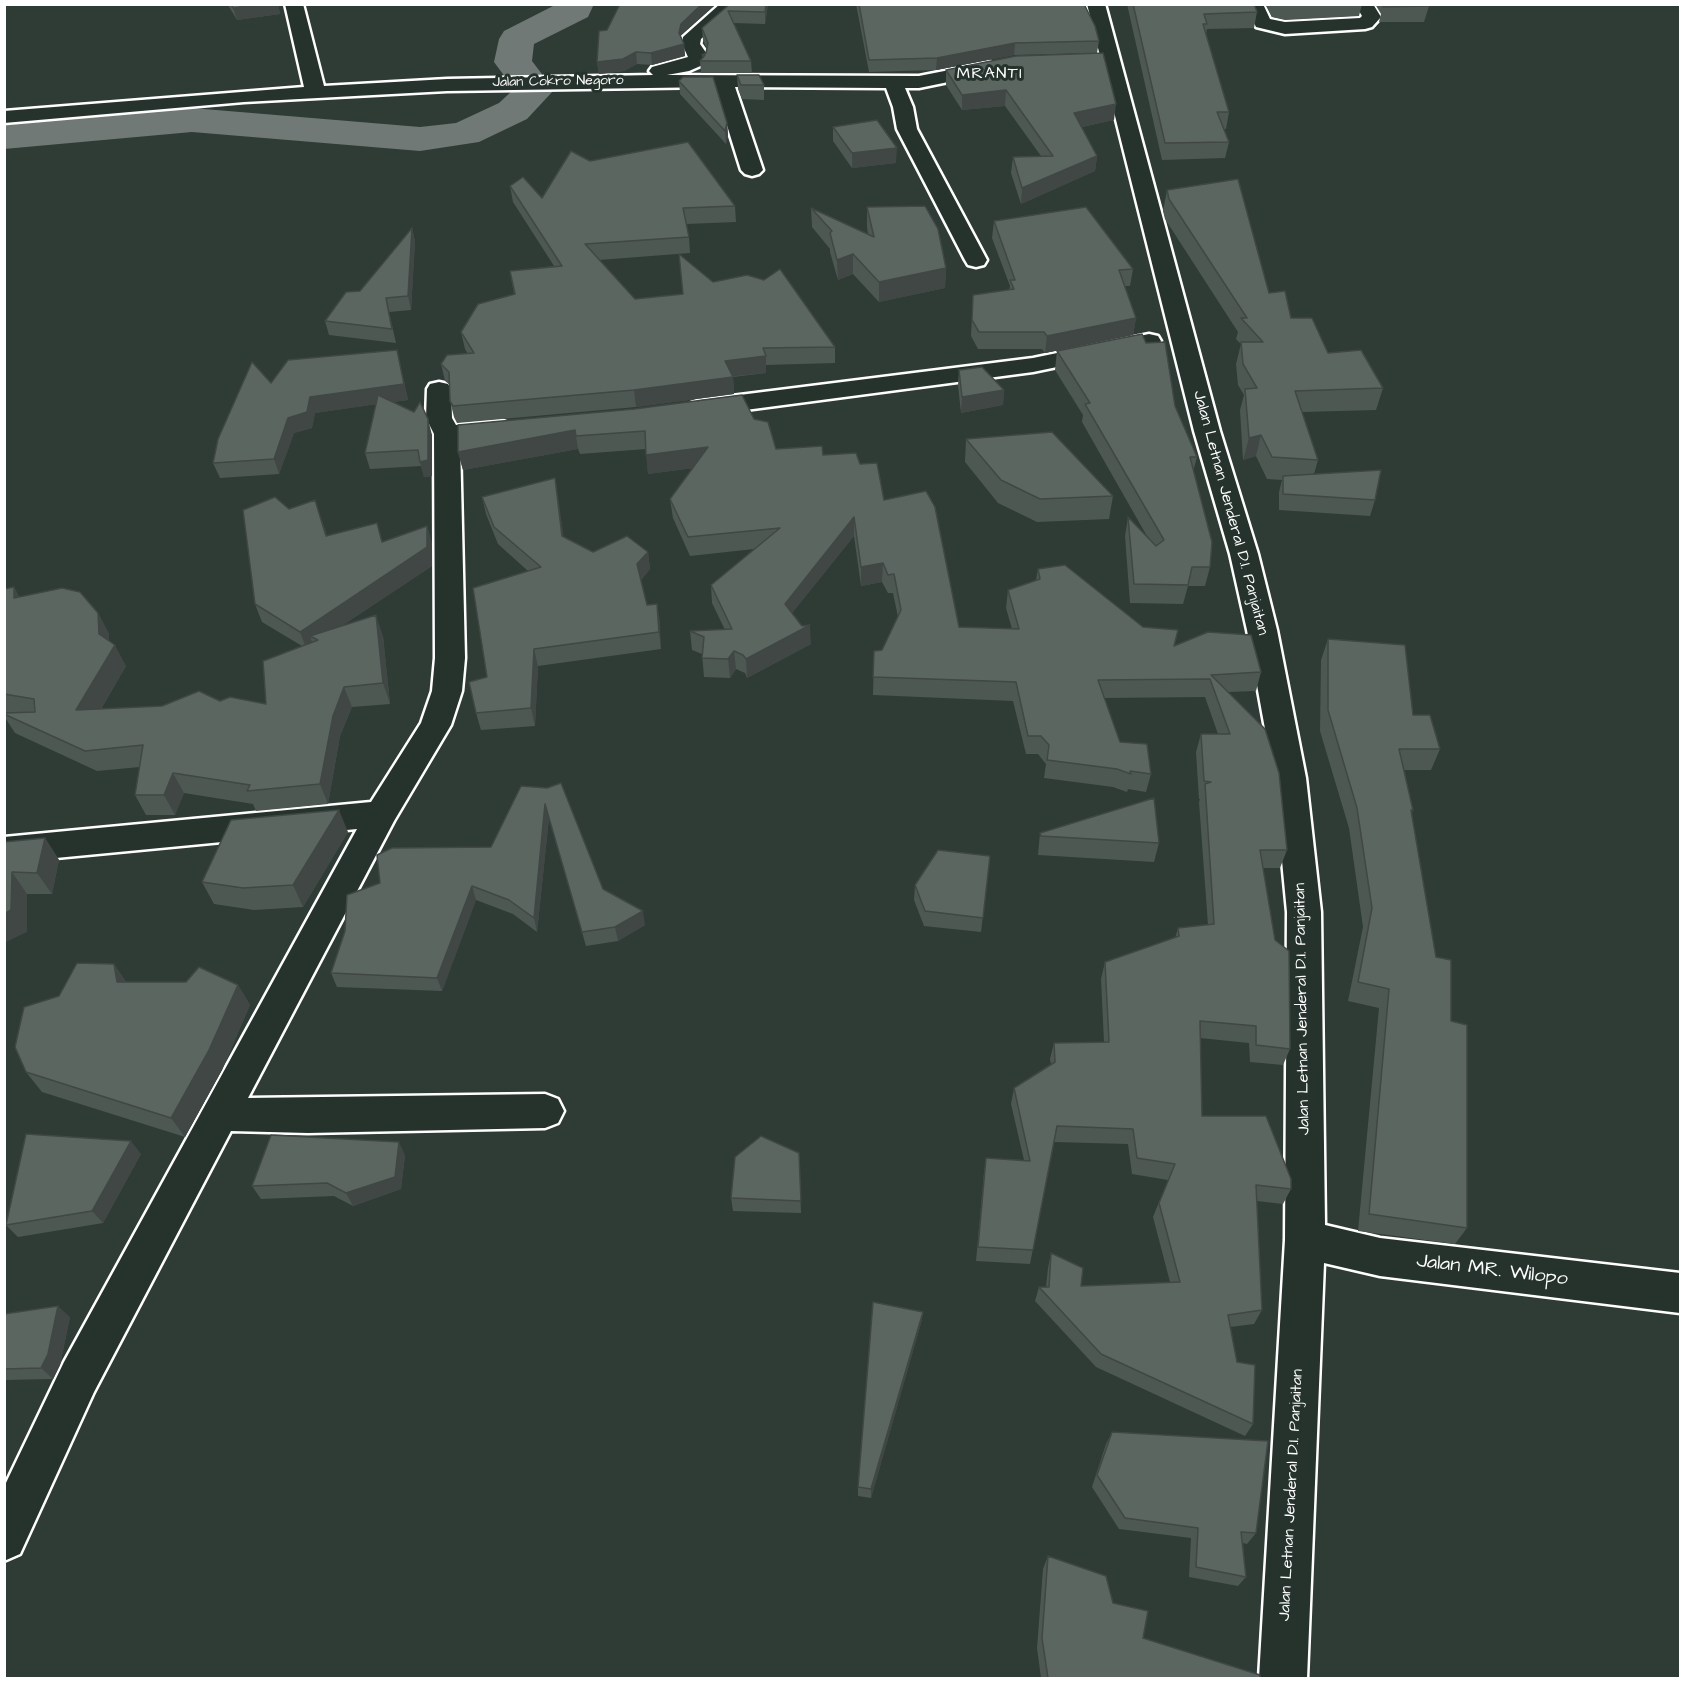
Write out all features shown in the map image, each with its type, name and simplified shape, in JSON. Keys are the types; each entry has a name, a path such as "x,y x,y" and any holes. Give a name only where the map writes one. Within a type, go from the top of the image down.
{"street":[{"path":"294,4 315,92"},
{"path":"604,81 693,63 699,58 691,44 695,31 732,4"},
{"name":"Jalan Letnan Jenderal D.I. Panjaitan","path":"1096,4 1101,60 1247,565 1262,630 1290,778 1304,912 1305,1240 1283,1678"},
{"path":"1254,4 1263,23 1285,28 1365,23 1372,17 1364,4"},
{"name":"Jalan Cokro Negoro","path":"4,117 315,92 447,85 604,81 893,82 945,78 1005,65"},
{"path":"723,81 752,170"},
{"path":"893,82 903,107 907,129 976,260"},
{"path":"671,412 1033,365 1149,341"},
{"path":"4,1538 80,1377 381,814 436,725 447,691 450,658 447,434 439,418 439,389"},
{"path":"447,434 535,426"},
{"path":"4,850 381,814"},
{"path":"221,1114 308,1116 545,1111"},
{"name":"Jalan MR. Wilopo","path":"1305,1240 1380,1257 1680,1293"}],"building":[{"path":"231,4 261,4 233,8"},
{"path":"620,4 702,4 681,24 679,33 684,44 651,53 636,52 623,59 597,62 599,31 607,30"},
{"path":"730,4 766,4 765,12 728,11 751,61 700,61 705,55 702,55 706,53 708,43 702,28"},
{"path":"859,4 1084,4 1095,26 1099,41 1015,43 937,58 869,60"},
{"path":"1133,4 1254,4 1257,12 1204,14 1207,24 1203,24 1229,112 1217,112 1229,142 1165,143"},
{"path":"1385,4 1428,4 1429,6 1383,7"},
{"path":"1103,53 1116,104 1074,113 1097,156 1022,188 1013,157 1053,156 1006,90 962,95 946,70 1016,56"},
{"path":"737,75 759,75 764,85 741,85"},
{"path":"683,77 713,77 727,123 725,131 679,81"},
{"path":"877,120 897,148 852,153 833,127"},
{"path":"688,142 735,206 683,208 689,237 585,244 635,299 683,294 679,254 713,282 747,275 764,280 780,269 835,347 763,348 766,356 725,361 733,377 634,390 453,406 450,401 449,372 441,364 447,355 474,353 461,332 478,304 515,294 510,271 562,266 510,186 523,177 542,198 571,151 590,161"},
{"path":"1238,179 1269,293 1285,291 1291,318 1312,318 1328,353 1361,350 1383,388 1295,391 1318,460 1272,457 1261,435 1249,438 1245,389 1257,388 1243,364 1241,342 1263,342 1241,318 1247,318 1169,199 1167,190"},
{"path":"925,206 938,229 946,268 879,282 853,254 837,260 830,233 832,231 811,208 874,237 867,207"},
{"path":"1086,207 1133,269 1119,270 1136,318 1047,336 1044,332 979,332 972,320 973,295 1014,289 1010,280 1015,280 994,221"},
{"path":"412,228 408,296 386,298 392,329 325,321 346,292 360,291"},
{"path":"1142,334 1146,343 1165,342 1175,406 1197,457 1190,457 1212,542 1210,567 1192,567 1188,585 1134,584 1128,517 1156,546 1164,540 1085,404 1090,403 1057,351"},
{"path":"397,350 404,384 310,397 307,412 288,418 274,459 213,463 218,439 252,362 271,383 288,360"},
{"path":"982,367 1004,390 962,397 959,370"},
{"path":"378,395 414,412 420,402 428,419 428,460 420,462 418,450 365,453"},
{"path":"742,395 754,419 768,422 776,449 822,446 823,455 856,453 860,464 877,463 884,500 926,491 935,507 959,627 1019,629 1008,590 1040,579 1038,569 1065,565 1143,627 1178,630 1174,646 1208,632 1251,635 1261,672 1211,675 1265,729 1279,773 1287,850 1260,850 1275,940 1289,951 1290,1049 1256,1045 1256,1026 1200,1021 1202,1116 1266,1116 1291,1179 1291,1189 1256,1185 1262,1310 1228,1315 1237,1362 1255,1365 1253,1424 1101,1354 1039,1287 1049,1287 1051,1253 1083,1268 1081,1286 1180,1282 1159,1203 1175,1164 1137,1158 1133,1129 1057,1126 1033,1250 978,1247 986,1158 1030,1161 1014,1088 1055,1062 1054,1043 1109,1042 1105,962 1179,936 1178,928 1214,924 1205,784 1211,782 1204,781 1201,734 1230,734 1210,679 1098,680 1120,742 1147,744 1151,774 1130,771 1131,774 1117,769 1047,760 1049,745 1041,736 1028,736 1016,682 873,677 874,651 882,650 901,610 894,574 888,575 883,563 861,567 854,517 785,604 802,626 810,625 746,659 734,651 728,659 702,658 704,637 690,631 732,629 711,585 780,528 688,537 670,499 708,447 646,455 645,431 576,436 575,430 458,452 458,425 634,409"},
{"path":"1052,432 1113,496 1040,499 1001,480 966,439"},
{"path":"1381,470 1375,500 1283,494 1283,476"},
{"path":"555,478 562,536 593,552 627,536 648,552 637,564 647,605 657,604 659,632 534,649 531,708 476,713 469,682 487,677 473,588 541,567 494,527 482,497"},
{"path":"275,497 289,509 315,500 326,536 377,523 382,542 427,526 427,547 300,632 255,604 243,510"},
{"path":"14,587 14,598 62,588 80,592 98,613 99,634 115,645 76,710 162,706 199,691 220,701 230,697 266,704 263,661 318,640 310,636 376,615 383,683 344,687 333,716 320,784 247,791 250,785 173,773 164,795 135,795 143,745 85,751 4,714 35,712 34,699 4,694 4,589"},
{"path":"1328,639 1405,645 1413,715 1430,715 1440,749 1399,749 1413,810 1411,810 1436,957 1451,960 1451,1021 1467,1025 1467,1228 1369,1214 1389,989 1358,982 1372,908 1357,808 1328,710"},
{"path":"561,783 603,889 643,911 615,927 582,932 545,804 534,918 509,900 472,886 437,978 331,973 345,931 347,895 380,883 377,855 392,848 491,847 521,786 547,788"},
{"path":"1154,798 1159,843 1041,836 1040,833"},
{"path":"339,810 293,885 243,888 202,882 231,820"},
{"path":"45,838 37,873 12,872 11,910 4,914 4,842"},
{"path":"938,850 990,856 983,918 925,911 915,885"},
{"path":"77,963 114,964 117,982 186,982 199,967 238,985 209,1050 171,1118 26,1072 15,1047 24,1007 59,996"},
{"path":"26,1134 131,1141 92,1211 6,1225"},
{"path":"271,1135 399,1142 395,1177 346,1193 327,1183 252,1186"},
{"path":"761,1136 799,1153 801,1201 731,1198 735,1157"},
{"path":"873,1302 923,1312 871,1489 858,1487"},
{"path":"58,1306 48,1354 41,1368 4,1369 4,1314"},
{"path":"1112,1432 1268,1441 1256,1533 1241,1532 1246,1577 1196,1567 1198,1528 1125,1518 1097,1475"},
{"path":"1048,1556 1106,1576 1113,1603 1148,1611 1143,1638 1260,1675 1260,1678 1048,1678 1042,1638"}],"waterway":[{"path":"4,137 192,120 420,139 465,134 513,111 535,90 513,62 517,39 575,9 576,4"}],"district":[{"name":"MRANTI","path":"990,75"}]}
